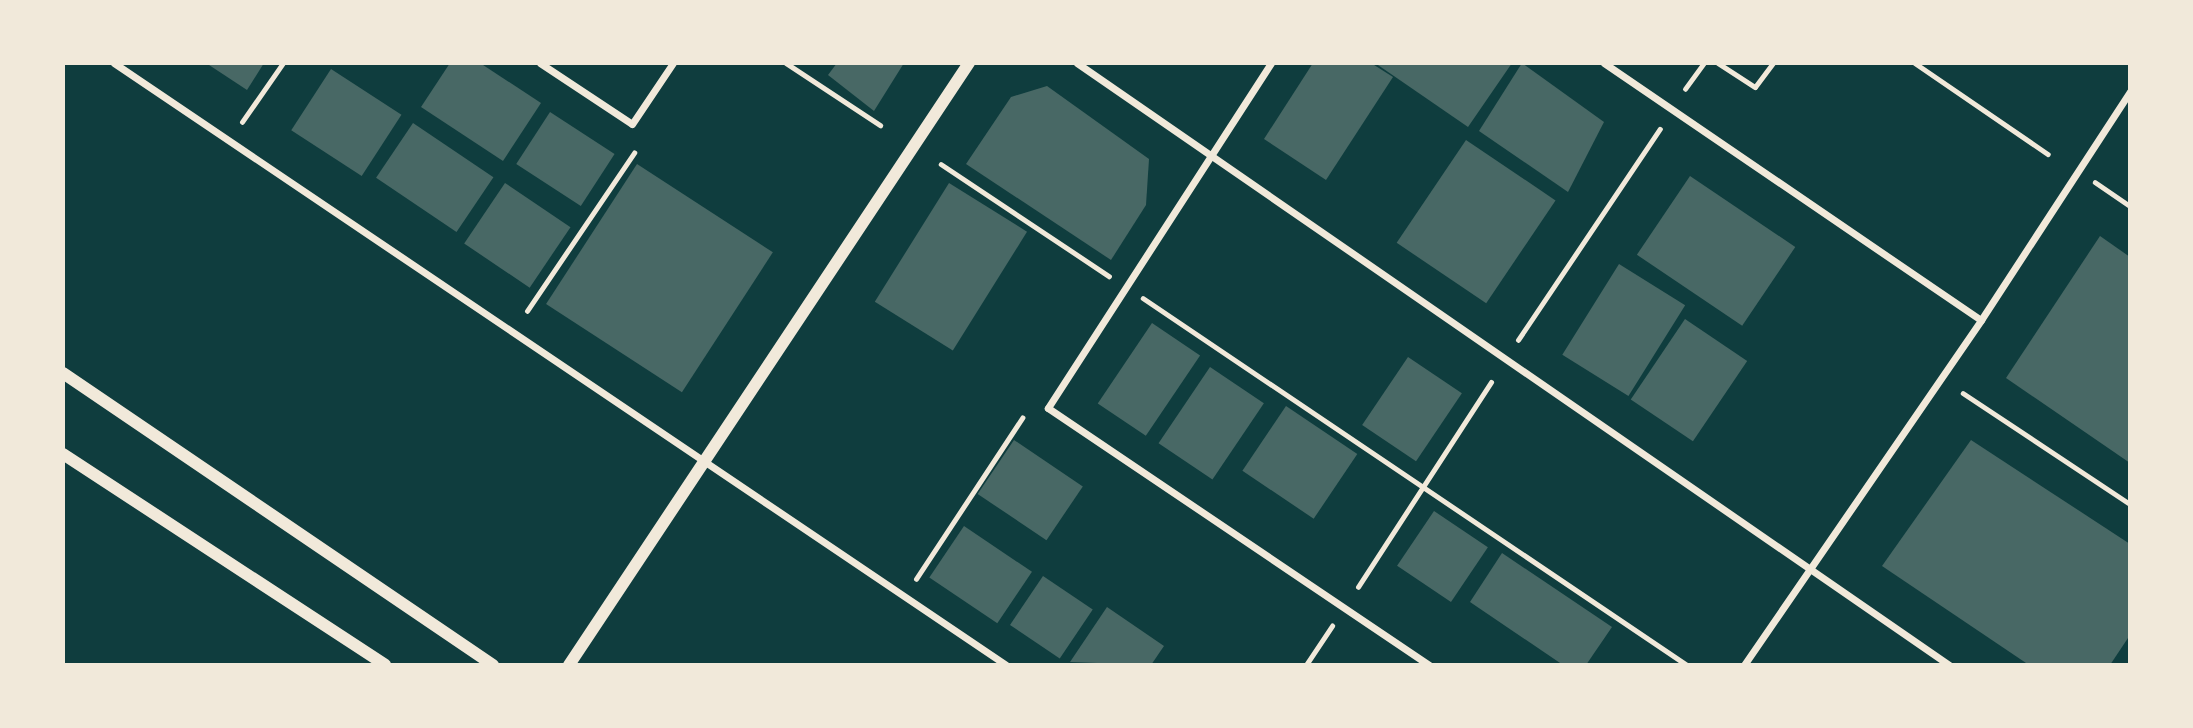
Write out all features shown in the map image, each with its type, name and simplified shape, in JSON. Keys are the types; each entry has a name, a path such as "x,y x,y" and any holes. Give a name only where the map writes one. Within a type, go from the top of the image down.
{"street":[{"path":"114,63 1006,665"},
{"path":"540,63 632,124 673,63"},
{"path":"569,665 701,461 969,63"},
{"path":"1077,63 1809,565 1949,665"},
{"path":"1271,63 1048,408 1429,665"},
{"path":"1604,63 1981,320"},
{"path":"1744,665 1809,565 1981,320 2130,91"},
{"path":"63,373 493,665"},
{"path":"63,454 385,665"}],"path":[{"path":"242,122 283,63"},
{"path":"786,63 880,125"},
{"path":"1685,89 1704,63"},
{"path":"1718,63 1755,87 1773,63"},
{"path":"1915,63 2048,154"},
{"path":"1518,340 1660,129"},
{"path":"527,311 634,153"},
{"path":"941,164 1110,277"},
{"path":"2094,181 2130,206"},
{"path":"1136,294 1687,665"},
{"path":"1357,587 1491,382"},
{"path":"1963,393 2130,504"},
{"path":"916,579 1022,418"},
{"path":"1306,665 1332,626"}],"building":[{"path":"206,63 264,63 247,90"},
{"path":"450,63 480,63 541,103 503,161 421,107"},
{"path":"837,63 904,63 874,111 828,75"},
{"path":"1313,63 1371,63 1393,77 1326,180 1264,139"},
{"path":"1375,63 1512,63 1468,127"},
{"path":"1522,63 1604,122 1568,192 1479,131"},
{"path":"331,69 401,115 362,176 291,130"},
{"path":"1047,86 1149,159 1146,205 1111,260 966,164 1011,97"},
{"path":"550,112 615,154 581,206 516,164"},
{"path":"413,123 493,177 457,232 376,178"},
{"path":"1466,140 1556,200 1486,303 1397,243"},
{"path":"637,164 773,252 682,392 546,304"},
{"path":"1690,176 1795,247 1742,326 1637,255"},
{"path":"505,183 570,227 530,288 464,244"},
{"path":"949,183 1027,232 953,350 875,302"},
{"path":"2100,236 2130,257 2130,463 2006,378"},
{"path":"1619,264 1685,305 1628,396 1562,355"},
{"path":"1685,319 1747,361 1693,441 1631,399"},
{"path":"1152,323 1200,355 1146,436 1098,403"},
{"path":"1408,357 1462,393 1416,461 1362,425"},
{"path":"1210,367 1264,403 1212,480 1159,443"},
{"path":"1286,406 1357,454 1314,519 1242,471"},
{"path":"1014,440 1083,486 1046,540 978,494"},
{"path":"1971,440 2130,544 2130,635 2110,665 2029,665 1882,566"},
{"path":"1434,511 1488,547 1451,602 1397,566"},
{"path":"964,526 1032,572 997,623 929,577"},
{"path":"1502,553 1612,627 1586,665 1563,665 1470,602"},
{"path":"1043,576 1093,610 1060,658 1010,625"},
{"path":"1107,607 1164,646 1151,665 1070,662"}]}
